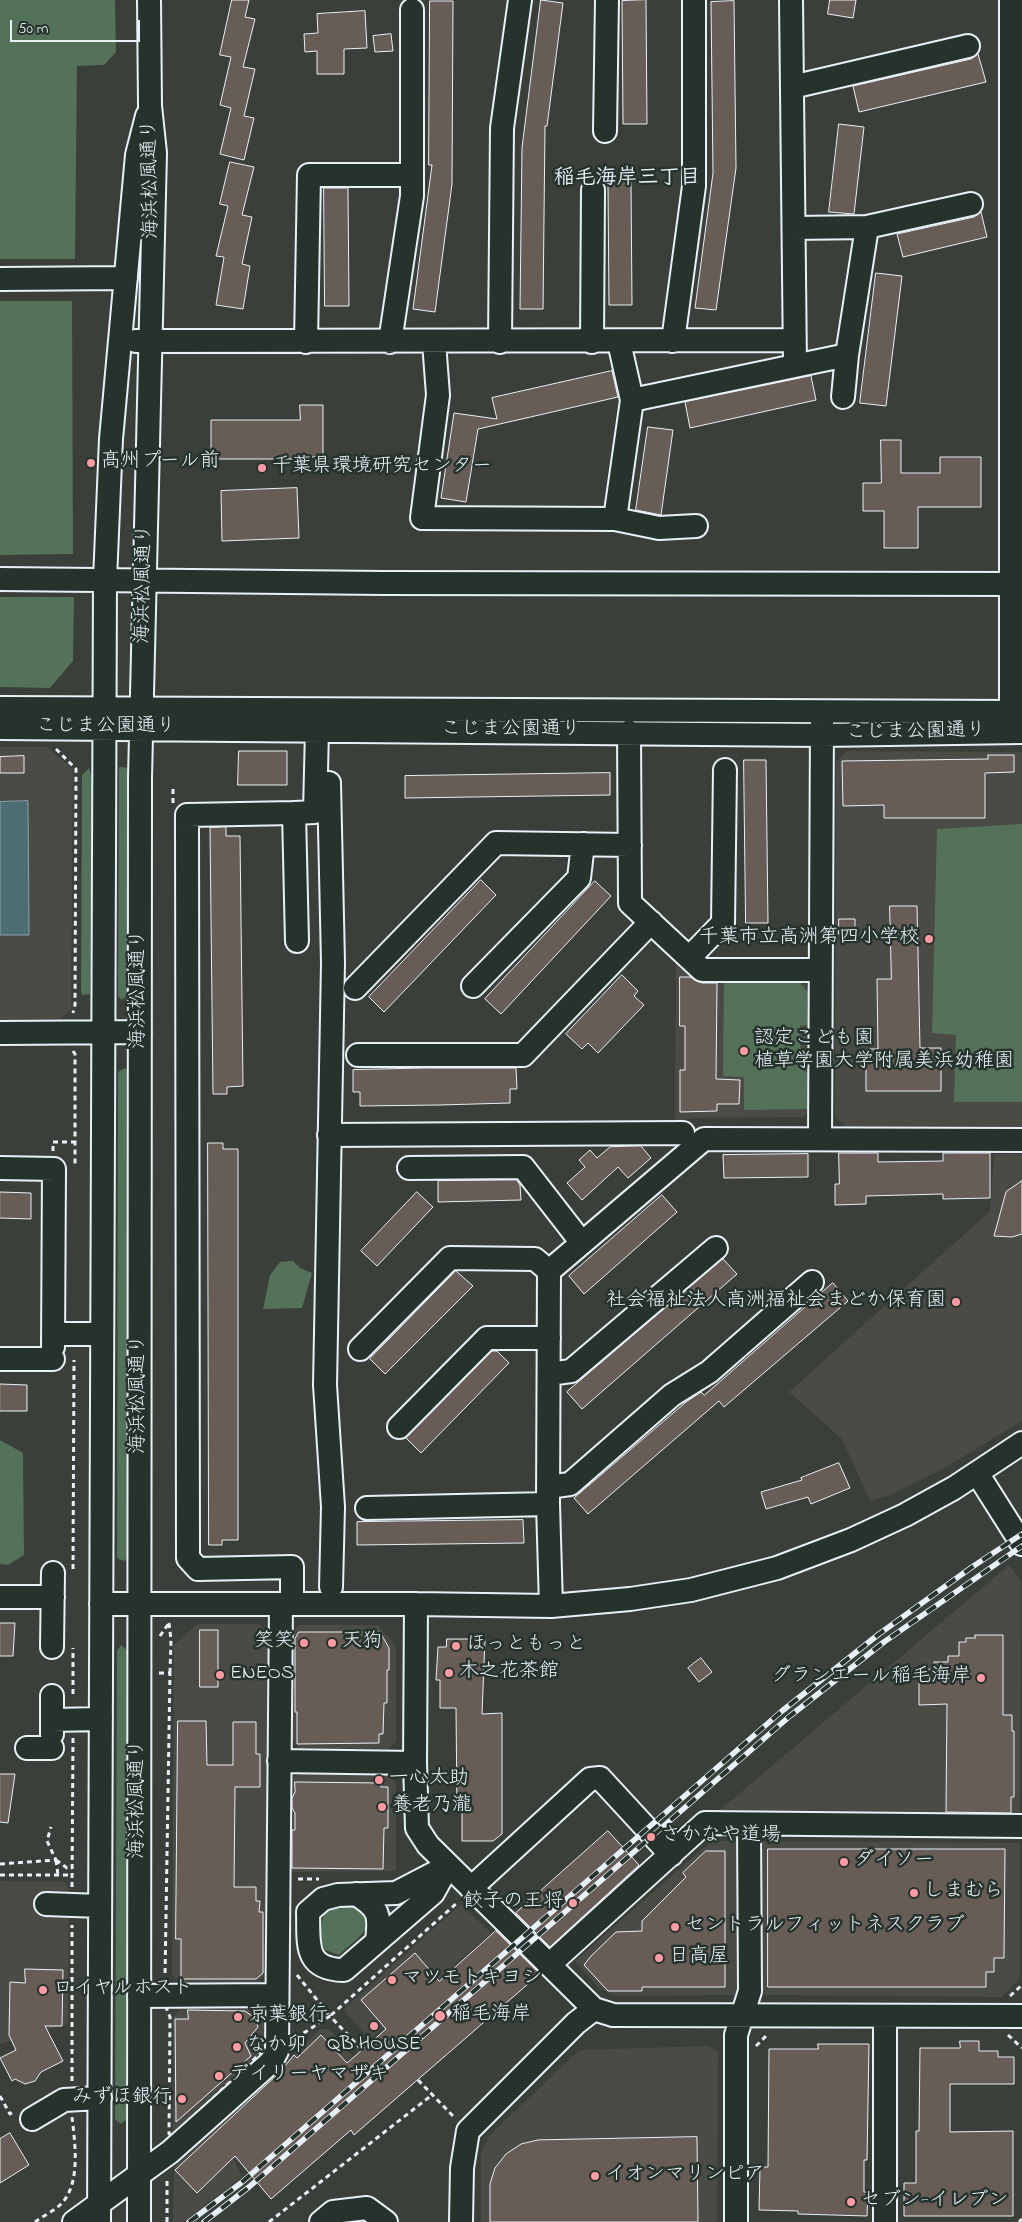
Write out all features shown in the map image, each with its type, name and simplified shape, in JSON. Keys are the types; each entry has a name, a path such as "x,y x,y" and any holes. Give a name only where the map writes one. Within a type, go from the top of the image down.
{"street":[{"path":"149,0 150,106"},
{"path":"500,342 502,128 520,0"},
{"path":"605,131 608,0"},
{"path":"673,342 694,186 694,0"},
{"path":"791,0 794,340 796,364"},
{"path":"1011,0 1017,712"},
{"path":"390,342 412,196 412,10"},
{"path":"792,87 968,46"},
{"name":"海浜松風通り","path":"99,2212 105,580 111,439 136,155 150,106"},
{"name":"海浜松風通り","path":"139,2222 142,718 156,153 150,106"},
{"path":"306,342 309,175 412,175"},
{"path":"592,342 593,190"},
{"path":"794,228 867,227 971,204"},
{"path":"843,397 847,354 867,227"},
{"path":"0,279 126,278"},
{"path":"120,340 673,342 794,340"},
{"path":"434,342 438,395 422,518 615,519 659,528 696,526"},
{"path":"615,519 632,400 619,342"},
{"path":"632,400 847,354"},
{"path":"0,579 1016,584"},
{"name":"こじま公園通り","path":"0,708 103,718 822,710 1017,712"},
{"path":"820,1139 819,970 822,710"},
{"name":"こじま公園通り","path":"0,728 103,718"},
{"name":"こじま公園通り","path":"142,718 317,730 822,735 1022,732"},
{"path":"74,2222 99,2212 140,2174 170,2152 270,2062 277,2050 279,1761 287,1604 292,1567 198,1569 188,1558 187,815 315,812 317,730"},
{"path":"629,732 630,902 702,970 819,970"},
{"path":"689,958 723,923 725,770"},
{"path":"330,783 333,963 325,1385 333,1507 331,1587"},
{"path":"294,813 297,942"},
{"path":"355,988 496,843 630,845"},
{"path":"474,986 579,878 583,844"},
{"path":"358,1055 523,1055 651,922"},
{"path":"0,1033 140,1032"},
{"path":"329,1136 683,1133"},
{"path":"549,1271 704,1139 1022,1140"},
{"path":"409,1168 523,1167 582,1243"},
{"path":"0,1168 54,1169 58,1350"},
{"path":"549,1374 571,1371 716,1248"},
{"path":"360,1349 450,1258 535,1259 549,1271 548,1495 551,1606"},
{"path":"367,1508 548,1495 570,1484 672,1395 710,1372 812,1282"},
{"path":"0,1359 58,1350 102,1334"},
{"path":"399,1427 487,1338 549,1338"},
{"path":"101,1604 551,1606 630,1599 691,1590 777,1568 851,1540 906,1515 977,1473 1022,1443"},
{"path":"977,1473 1022,1544"},
{"path":"53,1572 53,1597 63,1643"},
{"path":"0,1597 53,1597"},
{"path":"416,1604 415,1763 417,1828 428,1845 448,1866 594,2009 613,2015 1022,2016"},
{"path":"57,1735 63,1700"},
{"path":"27,1748 101,1719"},
{"path":"279,1761 415,1763"},
{"path":"471,1888 590,1779 600,1778 671,1855"},
{"path":"550,1964 705,1824 1022,1826"},
{"path":"736,2222 736,2035 750,1991 749,1825"},
{"path":"448,1866 433,1893 344,1970 329,1970 316,1960 309,1949 308,1912 323,1899 338,1894 396,1894 448,1866"},
{"path":"356,1894 366,1900 378,1912 379,1920 376,1942"},
{"path":"46,1904 100,1906"},
{"path":"139,1996 277,1995"},
{"path":"461,2222 462,2168 468,2131 576,2023 594,2009"},
{"path":"885,2016 885,2222"},
{"path":"32,2119 64,2100 100,2098"},
{"path":"321,2222 333,2212 367,2208 386,2222"}],"path":[{"path":"51,743 76,769 75,1011"},
{"path":"75,1054 75,1078"},
{"path":"58,1350 73,1543"},
{"path":"157,1640 169,1622 177,1620"},
{"path":"165,1985 171,1640 169,1622"},
{"path":"63,1643 63,1700"},
{"path":"156,1665 155,1673 170,1673"},
{"path":"57,1735 72,1868 72,1892"},
{"path":"51,1827 46,1840 56,1860 58,1875"},
{"path":"0,1864 56,1860 67,1868 72,1868"},
{"path":"0,1875 72,1875"},
{"path":"72,1915 72,2086"},
{"path":"169,2134 170,2017 166,2007 175,2003 257,2005 268,2014 267,2047"},
{"path":"292,2040 330,2016 362,2050"},
{"path":"1006,2032 1022,2048"},
{"path":"754,2048 769,2033"},
{"path":"418,2080 468,2131"},
{"path":"269,2222 432,2095"},
{"path":"35,2222 60,2205 71,2190 74,2143 71,2112"},
{"path":"1019,2222 1022,2219"}],"shaded area":[{"path":"0,747 47,747 73,769 71,1009 59,1021 0,1020"},
{"name":"千葉市立高洲第四小学校","path":"847,751 1022,752 1022,1128 846,1127 835,1116 836,762"},
{"name":"認定こども園 植草学園大学附属美浜幼稚園","path":"676,956 798,977 813,992 811,1110 804,1117 688,1118 675,1126"},
{"name":"社会福祉法人高洲福祉会まどか保育園","path":"994,1154 1022,1154 1022,1421 943,1469 888,1496 870,1501 842,1439 789,1392 990,1211"},
{"path":"1009,1565 1021,1581 1020,1816 714,1815"},
{"path":"197,1624 259,1624 268,1632 265,1975 257,1984 181,1984 172,1975 174,1645"},
{"path":"299,1625 378,1625 396,1646 396,1741 388,1749 300,1748 291,1738 291,1633"},
{"path":"300,1772 386,1772 396,1783 396,1871 290,1872 291,1780"},
{"path":"711,1841 736,1841 738,1989 734,1995 617,1996 600,1989 575,1961"},
{"path":"763,1841 1020,1843 1020,1978 1002,1997 766,1995 760,1990"},
{"path":"0,1881 65,1882 69,1889 68,2024 0,2044"},
{"path":"461,1904 491,1933 370,2039 343,2010"},
{"path":"256,2007 265,2015 267,2049 173,2132 173,2017 181,2009"},
{"path":"320,2029 329,2029 353,2056 234,2160 242,2177 183,2222 173,2222 174,2167"},
{"path":"708,2046 718,2052 717,2222 481,2222 481,2152 490,2135 579,2050"}],"green space":[{"path":"0,0 115,0 116,52 104,65 77,66 75,259 0,259"},
{"path":"0,301 72,301 73,554 0,555"},
{"path":"0,597 74,597 73,661 50,688 0,687"},
{"path":"119,767 130,768 129,994 122,1000 118,996"},
{"path":"89,768 92,777 90,994 83,995 81,993 82,775"},
{"path":"1022,824 1022,1102 954,1102 956,1035 932,1033 937,829"},
{"path":"724,978 796,979 808,992 810,1002 807,1003 808,1025 800,1026 801,1068 810,1075 809,1109 744,1110 744,1077 723,1076"},
{"path":"125,1068 129,1071 127,1557 125,1561 118,1559 117,1556 118,1072"},
{"path":"293,1261 300,1268 312,1273 302,1308 263,1309 270,1275 280,1262"},
{"path":"0,1440 23,1453 24,1555 8,1565 0,1564"},
{"path":"121,1645 128,1651 126,2120 121,2124 115,2119 117,1651"},
{"path":"358,1907 365,1914 367,1920 363,1932 339,1955 325,1950 321,1936 322,1923 327,1913 337,1909"}],"water":[{"path":"28,801 29,935 0,935 0,802"}],"building":[{"path":"232,0 249,0 245,17 255,19 243,67 255,69 244,116 254,118 244,160 220,154 231,108 220,105 231,57 220,55"},
{"path":"541,0 563,3 547,126 545,126 543,309 520,309 522,148"},
{"path":"646,0 647,124 623,124 622,1"},
{"path":"830,0 856,0 853,18 828,14"},
{"path":"430,1 453,1 452,184 435,312 413,309 432,165 429,165"},
{"path":"734,1 736,168 716,310 695,308 713,173 711,2"},
{"path":"365,11 367,48 344,49 344,74 317,74 317,51 305,52 304,34 318,33 317,14"},
{"path":"391,34 393,51 375,52 373,36"},
{"path":"978,54 986,82 859,112 853,86 971,59"},
{"path":"839,124 864,127 854,214 829,212"},
{"path":"230,162 254,167 242,215 252,217 242,264 250,266 243,309 216,305 224,257 216,256 228,206 220,204"},
{"path":"631,182 632,305 609,305 608,183"},
{"path":"324,188 348,188 349,306 325,306"},
{"path":"981,212 987,237 903,257 897,234 974,217"},
{"path":"876,273 902,276 886,406 860,403"},
{"path":"612,371 618,397 478,429 466,502 441,498 454,413 497,419 492,398"},
{"path":"811,376 816,400 690,428 685,402"},
{"path":"300,405 323,405 323,457 296,457 296,459 211,459 211,420 300,420"},
{"path":"648,427 673,430 661,515 636,510"},
{"path":"881,440 901,440 901,473 940,473 940,457 981,457 981,507 918,507 918,548 884,548 884,511 863,511 863,483 881,483"},
{"path":"297,488 299,538 222,541 221,491"},
{"path":"239,751 287,751 287,785 238,785"},
{"path":"988,755 1014,755 1014,772 985,773 985,818 884,818 884,805 843,806 842,761 988,759"},
{"path":"24,756 24,773 0,773 0,757"},
{"path":"744,760 766,760 768,923 746,923"},
{"path":"610,773 610,795 405,798 405,776"},
{"path":"226,827 226,836 240,836 243,1086 227,1087 227,1094 213,1094 210,828"},
{"path":"481,880 496,895 384,1012 369,997"},
{"path":"595,881 611,896 501,1014 485,999"},
{"path":"890,906 917,906 920,1048 941,1048 941,1091 866,1091 866,1049 878,1049 877,979 891,979"},
{"path":"839,919 855,919 855,934 839,934"},
{"path":"622,975 638,991 634,996 644,1005 598,1053 588,1043 582,1049 566,1034"},
{"path":"680,977 690,977 702,983 717,983 716,1079 740,1080 739,1104 717,1104 717,1111 680,1112 680,1070 685,1070 685,1026 680,1026"},
{"path":"516,1068 517,1089 510,1089 510,1103 439,1105 360,1106 360,1092 353,1092 353,1070"},
{"path":"208,1143 223,1143 223,1149 238,1149 238,1540 222,1540 222,1545 209,1545"},
{"path":"641,1146 651,1158 628,1178 618,1167 582,1200 567,1183 585,1167 579,1160 590,1150 597,1158 610,1147"},
{"path":"839,1153 878,1153 878,1162 943,1161 943,1153 990,1153 990,1198 943,1199 943,1194 866,1196 866,1204 835,1205 835,1184 839,1184"},
{"path":"808,1154 808,1177 724,1178 723,1155"},
{"path":"517,1180 520,1185 521,1200 438,1202 438,1181"},
{"path":"1022,1181 1022,1234 1012,1237 994,1236 1006,1192"},
{"path":"0,1192 31,1193 31,1219 0,1218"},
{"path":"417,1192 433,1207 377,1266 361,1251"},
{"path":"662,1195 677,1212 584,1294 569,1276"},
{"path":"723,1259 737,1274 582,1409 567,1392"},
{"path":"456,1271 473,1286 385,1374 370,1359"},
{"path":"833,1283 848,1301 724,1407 719,1401 588,1514 574,1498 686,1402 701,1392 704,1395"},
{"path":"492,1351 497,1351 509,1363 421,1453 406,1438"},
{"path":"0,1384 27,1385 27,1411 0,1411"},
{"path":"839,1463 850,1488 811,1504 808,1497 766,1509 761,1492 802,1480 801,1478"},
{"path":"523,1520 524,1543 357,1545 357,1522"},
{"path":"0,1623 15,1623 13,1656 0,1656"},
{"path":"200,1630 218,1630 218,1687 200,1687"},
{"path":"299,1632 380,1632 389,1648 389,1670 387,1670 387,1703 384,1703 383,1734 379,1734 379,1743 297,1744 295,1639"},
{"path":"975,1635 1003,1635 1003,1715 1012,1715 1012,1731 1014,1731 1014,1797 1011,1797 1011,1813 946,1812 947,1704 919,1705 919,1670 934,1669 934,1662 948,1662 948,1656 959,1656 959,1642 966,1642 966,1638 975,1638"},
{"path":"447,1639 485,1639 482,1714 502,1713 502,1834 493,1841 462,1841 462,1808 457,1809 456,1708 440,1708 440,1680 436,1680 438,1647 446,1647"},
{"path":"701,1658 712,1672 699,1682 688,1668"},
{"path":"178,1721 206,1721 207,1765 233,1765 233,1722 256,1722 256,1754 260,1754 260,1787 235,1787 234,1887 256,1887 256,1901 260,1901 259,1912 263,1912 263,1973 256,1979 181,1979 181,1939 176,1939"},
{"path":"0,1774 15,1774 8,1823 0,1822"},
{"path":"295,1782 381,1783 381,1787 388,1787 388,1828 384,1828 383,1869 292,1868 292,1830 295,1830 295,1813 292,1808 292,1798 295,1792"},
{"path":"608,1831 639,1865 550,1947 516,1913"},
{"path":"768,1849 1005,1849 1004,1958 994,1958 994,1972 986,1972 986,1987 768,1987"},
{"path":"706,1851 725,1851 725,1987 642,1987 642,1991 608,1991 584,1965 616,1932 642,1931 642,1921 686,1877 683,1873"},
{"name":"稲毛海岸","path":"496,1931 538,1972 528,1984 354,2135 351,2130 271,2199 235,2156 197,2193 175,2170 280,2072 294,2055 297,2058 321,2035 347,2063 386,2029 361,2000 415,1953 439,1981"},
{"path":"25,1969 63,1970 62,2026 45,2026 63,2061 41,2072 35,2081 25,2084 15,2079 12,2081 0,2058 16,2050 9,2035 10,1982 25,1983"},
{"path":"188,2010 245,2011 255,2018 258,2027 245,2043 251,2056 176,2122 175,2019 188,2019"},
{"path":"960,2041 979,2041 979,2051 998,2051 998,2057 1014,2057 1014,2084 950,2084 950,2132 1013,2131 1013,2216 904,2216 904,2183 916,2183 916,2131 919,2131 920,2048 960,2048"},
{"path":"818,2044 869,2044 867,2160 864,2160 864,2192 868,2192 867,2216 798,2214 798,2211 759,2210 760,2167 768,2167 769,2049 818,2049"},
{"path":"10,2133 29,2165 0,2183 0,2139"},
{"name":"イオンマリンピア","path":"697,2137 698,2222 490,2222 490,2184 495,2168 506,2154 521,2144 538,2140"}],"railway":[{"path":"189,2222 241,2183 782,1711 879,1634 972,1567 1022,1534"},
{"path":"204,2222 249,2187 790,1716 884,1642 1022,1546"}],"place":[{"name":"髙州プール前","path":"91,463"},
{"name":"千葉県環境研究センター","path":"262,468"},
{"name":"千葉市立高洲第四小学校","path":"929,939"},
{"name":"認定こども園 植草学園大学附属美浜幼稚園","path":"744,1051"},
{"name":"社会福祉法人高洲福祉会まどか保育園","path":"956,1302"},
{"name":"笑笑","path":"304,1643"},
{"name":"天狗","path":"332,1643"},
{"name":"ほっともっと","path":"456,1646"},
{"name":"木之花茶館","path":"449,1673"},
{"name":"ENEOS","path":"220,1675"},
{"name":"グランエール稲毛海岸","path":"981,1678"},
{"name":"一心太助","path":"379,1780"},
{"name":"養老乃瀧","path":"382,1807"},
{"name":"さかなや道場","path":"651,1837"},
{"name":"ダイソー","path":"844,1862"},
{"name":"しまむら","path":"914,1893"},
{"name":"餃子の王将","path":"573,1903"},
{"name":"セントラルフィットネスクラブ","path":"675,1927"},
{"name":"日高屋","path":"659,1958"},
{"name":"マツモトキヨシ","path":"392,1980"},
{"name":"ロイヤルホスト","path":"43,1990"},
{"name":"稲毛海岸","path":"440,2016"},
{"name":"京葉銀行","path":"238,2017"},
{"name":"QB HOUSE","path":"374,2026"},
{"name":"なか卯","path":"237,2047"},
{"name":"デイリーヤマザキ","path":"219,2076"},
{"name":"みずほ銀行","path":"182,2099"},
{"name":"イオンマリンピア","path":"595,2176"},
{"name":"セブン-イレブン","path":"851,2202"}],"district":[{"name":"稲毛海岸三丁目","path":"627,180"}]}
